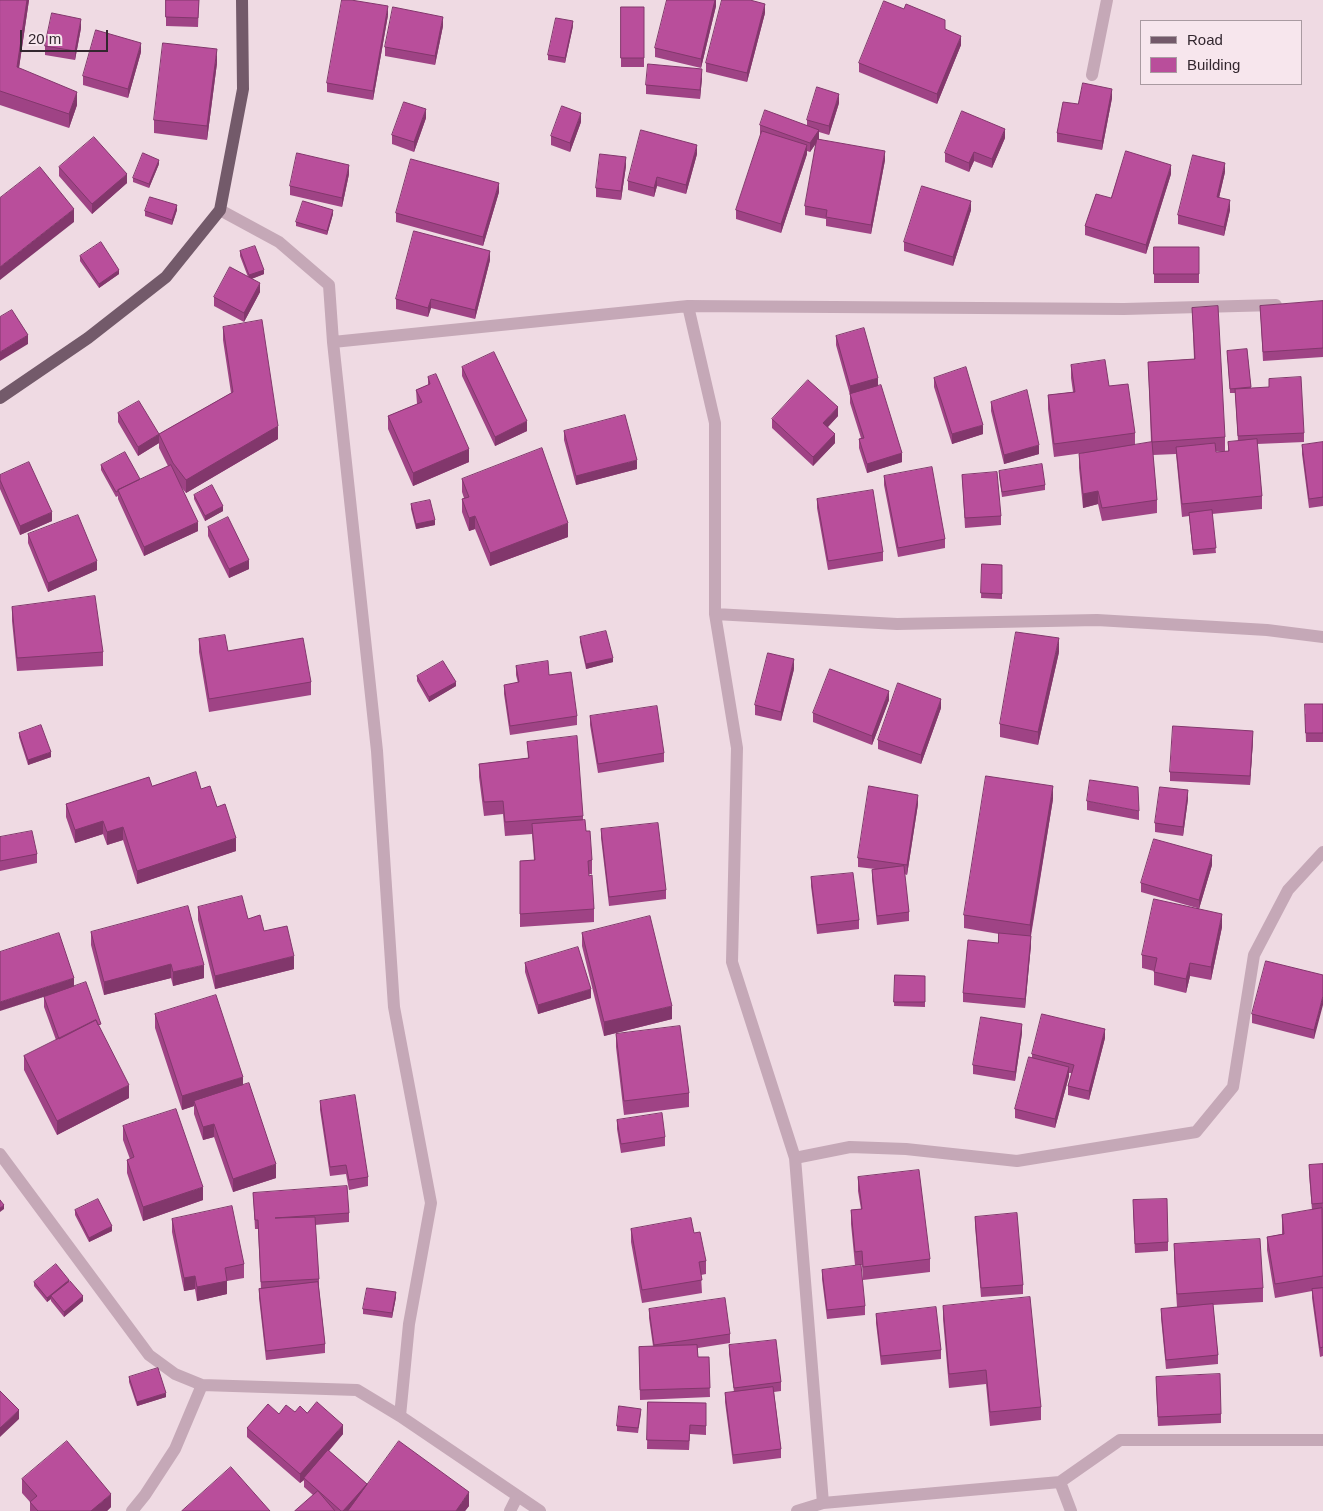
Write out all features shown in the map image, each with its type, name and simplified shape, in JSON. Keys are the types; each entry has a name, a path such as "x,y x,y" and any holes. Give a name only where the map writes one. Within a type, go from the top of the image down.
{"main road":[{"path":"0,398 88,338 166,276 220,210 243,89 242,0"}],"street":[{"path":"1092,75 1107,0"},
{"path":"220,210 279,242 329,285 333,342 377,751 394,1007 431,1203 409,1324 400,1416"},
{"path":"333,342 688,306 1124,309 1293,305"},
{"path":"688,306 715,423 714,614 737,748 732,962 796,1158 823,1503"},
{"path":"714,614 897,624 1097,620 1267,630 1323,637"},
{"path":"796,1158 850,1147 906,1150 1017,1161 1196,1132 1233,1087 1254,955 1288,890 1323,852"},
{"path":"0,1154 148,1355 175,1374 202,1385 357,1390 400,1416 540,1511"},
{"path":"132,1511 145,1495 175,1449 202,1385"},
{"path":"797,1511 823,1503 1060,1482 1120,1440 1323,1440"},
{"path":"1060,1482 1071,1511"},
{"path":"510,1511 517,1497"}],"building":[{"path":"0,0 27,0 17,67 77,92 69,114 0,91"},
{"path":"166,0 199,0 198,18 166,17"},
{"path":"342,0 388,6 373,91 327,83"},
{"path":"667,0 715,0 701,59 655,48"},
{"path":"722,0 750,0 765,4 747,73 706,63"},
{"path":"884,1 904,9 906,4 945,20 945,29 961,36 937,94 859,63"},
{"path":"393,7 443,17 435,56 385,47"},
{"path":"621,7 644,7 644,58 621,58"},
{"path":"52,13 81,19 75,51 45,46"},
{"path":"556,18 573,21 565,58 548,55"},
{"path":"96,30 141,43 128,89 83,76"},
{"path":"163,43 217,49 207,126 154,120"},
{"path":"648,64 702,69 700,90 646,85"},
{"path":"1083,83 1112,89 1102,141 1057,133 1063,102 1078,104"},
{"path":"817,87 839,94 829,126 807,120"},
{"path":"404,102 426,109 414,142 392,135"},
{"path":"562,106 581,113 570,143 551,136"},
{"path":"765,110 819,130 810,143 760,125"},
{"path":"962,111 1005,129 992,159 974,152 969,163 945,153"},
{"path":"641,130 697,145 686,185 657,177 654,188 628,181"},
{"path":"762,131 807,145 781,224 736,210"},
{"path":"94,137 127,174 92,204 59,167"},
{"path":"817,139 885,151 871,225 826,217 827,210 805,206"},
{"path":"1126,151 1171,165 1146,245 1085,226 1096,194 1111,198"},
{"path":"143,153 159,160 149,184 133,178"},
{"path":"297,153 349,165 342,198 290,186"},
{"path":"600,154 626,157 621,191 596,188"},
{"path":"1193,155 1225,163 1217,197 1230,200 1224,227 1178,215"},
{"path":"411,159 499,183 483,237 396,213"},
{"path":"40,167 74,209 0,267 0,198"},
{"path":"922,186 971,201 953,257 904,242"},
{"path":"150,197 177,205 172,220 145,211"},
{"path":"303,201 333,210 327,231 296,222"},
{"path":"414,231 490,251 475,310 431,299 428,308 396,299"},
{"path":"101,242 119,270 99,284 80,256"},
{"path":"255,246 264,270 249,275 240,251"},
{"path":"1154,247 1199,247 1199,274 1154,274"},
{"path":"230,267 260,283 244,313 214,297"},
{"path":"1323,301 1323,348 1263,352 1260,306"},
{"path":"1218,306 1225,437 1152,442 1148,362 1195,359 1192,308"},
{"path":"12,310 28,335 0,352 0,317"},
{"path":"262,320 278,426 186,480 173,463 159,434 233,392 223,327"},
{"path":"864,328 878,378 850,386 836,336"},
{"path":"1247,349 1251,387 1230,389 1227,351"},
{"path":"494,352 527,421 495,437 462,367"},
{"path":"1105,360 1109,386 1128,384 1135,433 1054,444 1048,395 1075,392 1071,365"},
{"path":"966,367 983,425 952,434 934,378"},
{"path":"436,374 469,449 413,473 388,416 422,402 416,390 430,384 428,377"},
{"path":"1301,377 1304,433 1238,436 1235,389 1269,387 1269,379"},
{"path":"808,380 838,407 823,423 835,434 813,457 772,419"},
{"path":"881,385 902,453 867,464 859,439 864,438 850,394"},
{"path":"1027,390 1039,445 1004,455 991,402"},
{"path":"139,401 159,434 138,447 118,413"},
{"path":"625,415 637,460 576,476 564,431"},
{"path":"1257,439 1262,496 1182,504 1176,447 1215,443 1216,452 1229,451 1228,442"},
{"path":"1152,442 1157,500 1102,508 1098,491 1083,494 1079,454"},
{"path":"1323,442 1323,497 1309,499 1302,445"},
{"path":"542,448 568,523 490,553 475,516 469,518 462,499 469,497 462,479"},
{"path":"125,452 140,479 116,492 101,465"},
{"path":"29,462 52,512 20,526 0,480 0,475"},
{"path":"1042,464 1045,485 1002,492 999,471"},
{"path":"171,465 198,522 144,547 118,490"},
{"path":"932,467 945,539 898,548 884,476"},
{"path":"997,472 1001,516 965,518 962,475"},
{"path":"212,485 223,506 205,516 194,495"},
{"path":"873,490 883,552 828,561 817,499"},
{"path":"430,500 435,520 416,524 411,504"},
{"path":"1212,510 1216,548 1193,550 1189,513"},
{"path":"78,515 97,561 48,583 28,534"},
{"path":"228,517 249,560 229,569 208,527"},
{"path":"982,564 1002,565 1002,594 981,593"},
{"path":"95,596 103,652 17,658 12,607"},
{"path":"606,631 613,658 586,664 580,637"},
{"path":"1016,632 1059,638 1038,732 1000,724"},
{"path":"225,635 228,651 303,638 311,682 209,699 199,639"},
{"path":"768,653 794,659 781,712 755,705"},
{"path":"443,661 456,682 429,697 417,676"},
{"path":"548,661 549,675 571,672 577,716 510,726 504,685 519,682 516,666"},
{"path":"830,669 889,691 872,736 813,713"},
{"path":"898,683 941,699 921,755 878,740"},
{"path":"1305,704 1323,704 1323,733 1306,733"},
{"path":"657,706 664,753 598,764 590,716"},
{"path":"41,725 51,752 28,760 19,733"},
{"path":"1173,726 1253,731 1250,776 1170,772"},
{"path":"577,736 583,816 505,822 503,801 484,802 479,764 529,758 527,742"},
{"path":"196,772 201,789 210,786 217,807 225,804 236,838 137,871 123,827 107,832 103,821 75,830 66,804 149,777 152,786"},
{"path":"986,776 1053,786 1030,925 964,915"},
{"path":"1090,780 1138,787 1139,811 1087,801"},
{"path":"869,786 918,795 907,865 858,858"},
{"path":"1160,787 1188,790 1183,827 1155,823"},
{"path":"585,820 586,831 590,831 592,860 588,861 589,876 592,875 594,909 520,914 520,861 535,860 532,824"},
{"path":"658,823 666,890 609,897 601,829"},
{"path":"32,831 37,854 0,861 0,837"},
{"path":"1154,839 1212,855 1199,900 1141,883"},
{"path":"904,866 909,912 877,916 872,870"},
{"path":"853,873 859,920 817,925 811,877"},
{"path":"242,896 248,919 260,915 264,931 287,926 294,956 215,976 198,907"},
{"path":"1154,899 1222,914 1211,967 1190,963 1186,979 1154,972 1157,958 1142,955"},
{"path":"188,906 204,965 173,972 171,964 104,982 91,932"},
{"path":"650,916 672,1006 604,1022 582,933"},
{"path":"59,933 74,978 0,1002 0,952"},
{"path":"999,933 1031,936 1025,999 963,993 968,940 998,943"},
{"path":"578,947 591,989 538,1005 525,963"},
{"path":"1266,961 1323,975 1323,996 1314,1030 1252,1014"},
{"path":"895,975 925,976 925,1002 894,1002"},
{"path":"86,982 101,1024 98,1025 96,1020 59,1039 44,997"},
{"path":"216,995 243,1077 182,1096 155,1014"},
{"path":"1042,1014 1105,1029 1089,1091 1068,1086 1074,1065 1032,1054"},
{"path":"981,1017 1022,1024 1015,1072 973,1065"},
{"path":"96,1020 129,1085 57,1121 24,1056"},
{"path":"680,1026 689,1093 624,1101 616,1034"},
{"path":"1029,1057 1069,1067 1055,1119 1015,1109"},
{"path":"249,1083 276,1164 233,1179 214,1124 203,1127 194,1101"},
{"path":"355,1095 368,1177 349,1180 346,1165 330,1167 320,1101"},
{"path":"176,1109 203,1187 143,1207 127,1160 134,1157 123,1126"},
{"path":"662,1113 665,1137 621,1144 617,1120"},
{"path":"1323,1164 1323,1203 1312,1204 1309,1165"},
{"path":"919,1170 930,1259 863,1267 862,1251 855,1252 851,1210 862,1209 858,1177"},
{"path":"347,1186 349,1213 275,1218 315,1217 319,1279 261,1282 258,1220 255,1220 253,1193"},
{"path":"98,1199 112,1226 89,1238 75,1210"},
{"path":"1167,1199 1168,1242 1135,1244 1133,1200"},
{"path":"0,1200 4,1205 0,1208"},
{"path":"232,1206 244,1264 225,1268 227,1281 197,1287 195,1276 184,1278 172,1219"},
{"path":"1322,1208 1323,1276 1275,1284 1267,1237 1284,1234 1282,1215"},
{"path":"1017,1213 1023,1285 981,1288 975,1217"},
{"path":"691,1218 694,1233 700,1232 706,1261 699,1262 702,1280 642,1290 631,1229"},
{"path":"1260,1239 1263,1288 1177,1294 1174,1244"},
{"path":"56,1264 69,1280 47,1298 34,1282"},
{"path":"861,1265 865,1306 827,1310 822,1270"},
{"path":"70,1281 83,1296 64,1312 51,1296"},
{"path":"318,1282 325,1344 266,1351 259,1289"},
{"path":"367,1288 396,1292 392,1313 363,1309"},
{"path":"1323,1288 1323,1347 1320,1348 1312,1289"},
{"path":"1030,1297 1041,1407 990,1412 986,1370 949,1374 943,1306"},
{"path":"725,1298 730,1334 654,1345 649,1309"},
{"path":"1213,1304 1218,1355 1166,1360 1161,1309"},
{"path":"936,1307 941,1350 881,1356 876,1314"},
{"path":"776,1340 781,1382 734,1388 729,1345"},
{"path":"697,1345 698,1357 709,1357 710,1388 640,1390 639,1347"},
{"path":"158,1368 166,1393 137,1402 129,1377"},
{"path":"1220,1374 1221,1414 1158,1417 1156,1377"},
{"path":"773,1387 781,1449 733,1455 725,1393"},
{"path":"0,1391 19,1410 0,1428"},
{"path":"317,1402 343,1425 300,1474 247,1428 268,1404 279,1414 286,1405 295,1412 300,1406 307,1413"},
{"path":"648,1402 706,1403 706,1426 690,1425 689,1441 647,1440"},
{"path":"619,1406 641,1409 638,1428 617,1426"},
{"path":"67,1441 111,1494 91,1511 38,1511 30,1502 37,1496 22,1479"},
{"path":"399,1441 469,1492 456,1511 348,1511"},
{"path":"328,1450 367,1484 343,1511 304,1478"},
{"path":"231,1467 270,1511 182,1511"},
{"path":"318,1491 335,1511 295,1511"}]}
